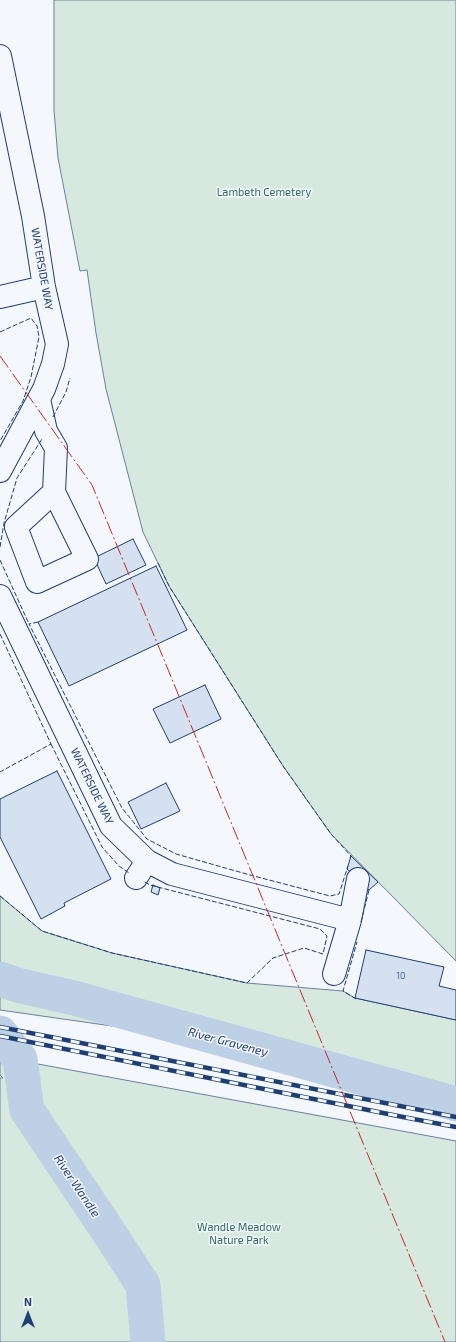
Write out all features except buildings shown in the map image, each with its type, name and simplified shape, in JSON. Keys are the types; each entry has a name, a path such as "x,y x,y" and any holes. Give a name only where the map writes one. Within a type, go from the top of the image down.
{"street":[{"name":"WATERSIDE WAY","path":"0,56 32,216 44,287 57,344 53,364 44,389 0,471"},
{"path":"0,297 44,287"},
{"path":"39,399 46,431 56,448 54,492"},
{"name":"WATERSIDE WAY","path":"1,601 111,826 141,869 172,874 354,927"},
{"path":"334,974 354,927 358,879"}],"green space":[{"name":"Lambeth Cemetery","path":"54,0 456,0 456,961 331,834 283,766 169,586 143,532 106,389 87,270 80,271 58,158 54,110"},
{"path":"0,896 42,931 112,953 247,983 343,991 355,998 456,1020 456,1096 161,1033 0,1010"},
{"name":"Wandle Meadow Nature Park","path":"0,1057 456,1141 456,1342 0,1342 0,1078 3,1078 0,1075"}],"waterway":[{"name":"River Graveney","path":"0,979 17,985 74,998 456,1104"},
{"name":"River Wandle","path":"0,1033 20,1059 27,1110 143,1285 148,1342"}],"railway":[{"path":"0,1027 456,1117"},
{"path":"0,1036 456,1127"}],"fence":[{"path":"0,332 31,318 37,326 39,337 31,377 23,401 0,441"},
{"path":"53,417 66,392 70,378"},
{"path":"0,547 4,523 17,478 42,439"},
{"path":"0,560 29,624"},
{"path":"158,563 169,586 283,766 331,834 351,856 350,858"},
{"path":"38,622 29,624 122,808 147,839 176,854 330,896 339,894 348,866"},
{"path":"0,634 51,744 0,772"},
{"path":"51,744 102,847 119,866 129,873"},
{"path":"0,896 42,931 112,953 247,983 273,958 304,948 323,954 327,936 320,929 150,885 143,881"},
{"path":"361,922 369,890"},
{"path":"356,999 343,991 357,942"}],"power":[{"path":"0,356 92,485 445,1342"}]}
